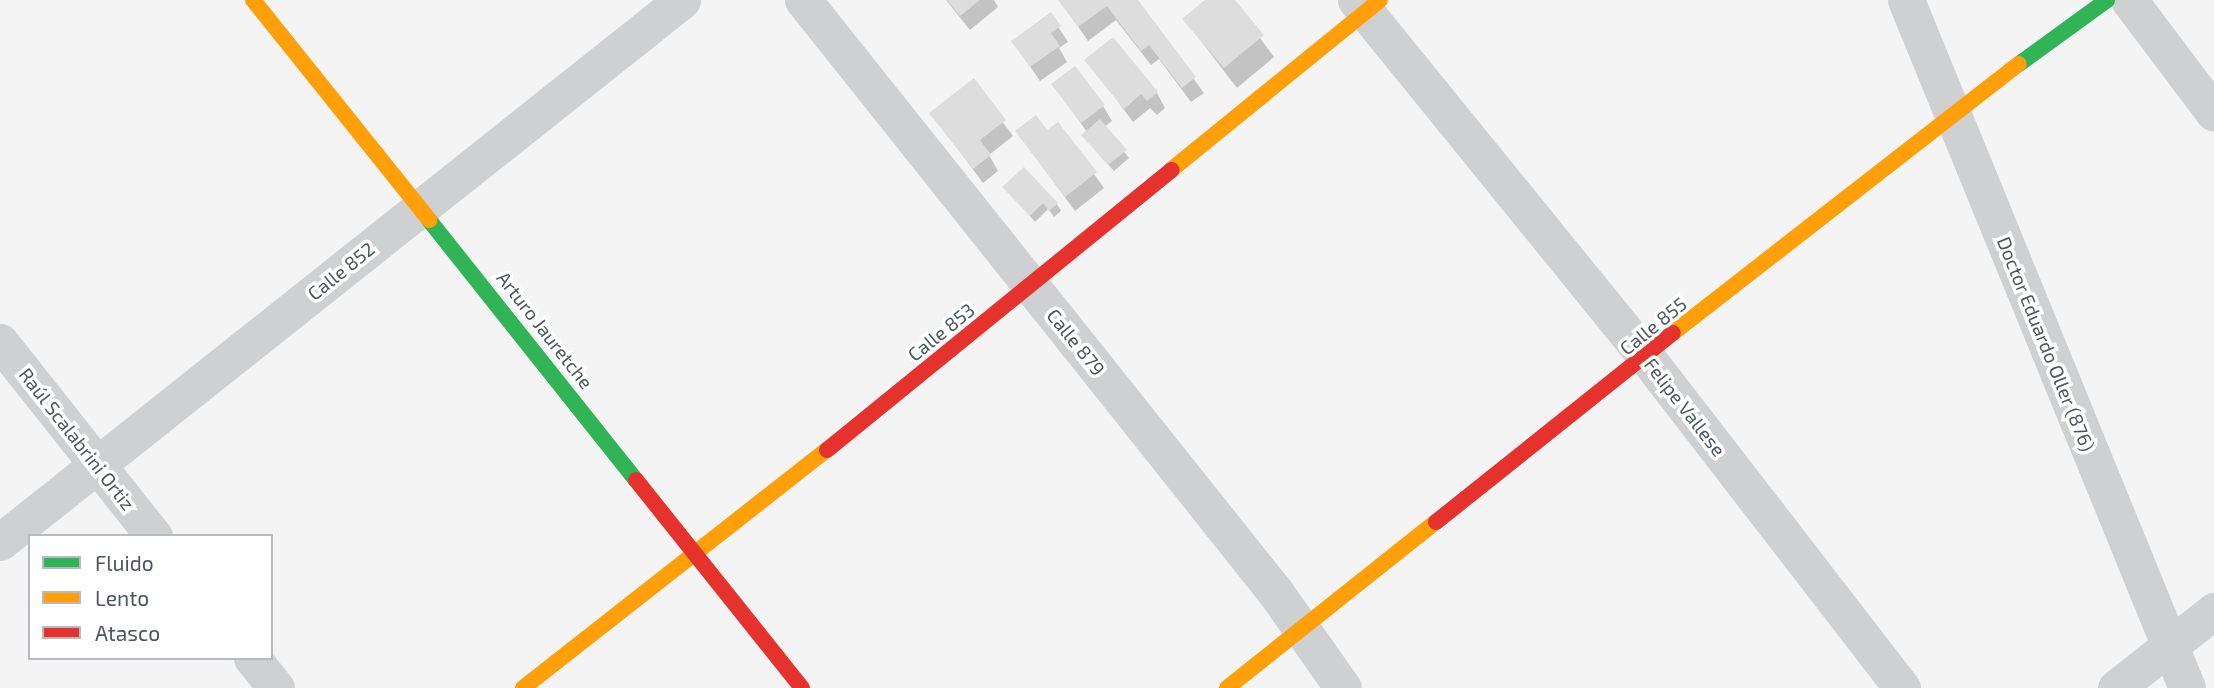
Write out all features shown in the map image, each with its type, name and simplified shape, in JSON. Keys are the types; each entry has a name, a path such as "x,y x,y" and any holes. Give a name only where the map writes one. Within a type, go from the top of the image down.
{"street":[{"name":"Arturo Jauretche","path":"253,0 421,207 802,688"},
{"name":"Calle 852","path":"0,542 682,0"},
{"name":"Calle 879","path":"803,0 1302,627 1343,688"},
{"name":"Doctor Eduardo Oller (876)","path":"1906,0 2187,688"},
{"name":"Calle 855","path":"1227,688 1647,358 1951,113 2107,0"},
{"path":"2129,0 2214,113"},
{"name":"Calle 853","path":"523,688 696,556 1032,286 1367,4"},
{"name":"Felipe Vallese","path":"1367,4 1647,358 1902,688"},
{"name":"Raúl Scalabrini Ortiz","path":"0,342 152,534"},
{"path":"2116,688 2214,611"},
{"path":"255,660 276,688"}],"building":[{"path":"947,0 980,0 960,16"},
{"path":"1058,0 1138,0 1196,77 1182,88 1149,45 1141,51 1107,6 1078,27"},
{"path":"1205,0 1235,0 1264,35 1224,68 1182,19"},
{"path":"1051,12 1061,26 1051,33 1060,46 1030,67 1011,41"},
{"path":"1113,37 1158,92 1147,101 1141,94 1124,109 1084,60"},
{"path":"1075,66 1105,105 1081,123 1051,84"},
{"path":"974,78 1006,120 980,140 991,155 973,169 929,113"},
{"path":"1036,115 1047,130 1058,122 1097,172 1065,197 1015,131"},
{"path":"1100,119 1127,150 1108,165 1081,135"},
{"path":"1024,167 1058,203 1049,211 1043,203 1030,216 1002,187"}],"traffic: fast":[{"path":"2019,64 2107,0"},
{"path":"429,220 636,480"}],"traffic: slow":[{"path":"253,0 429,220"},
{"path":"1171,170 1380,0"},
{"path":"1673,333 2019,64"},
{"path":"523,688 827,450"},
{"path":"1227,688 1436,522"}],"traffic: jam":[{"path":"827,450 1171,170"},
{"path":"1436,522 1673,333"},
{"path":"636,480 802,688"}]}
